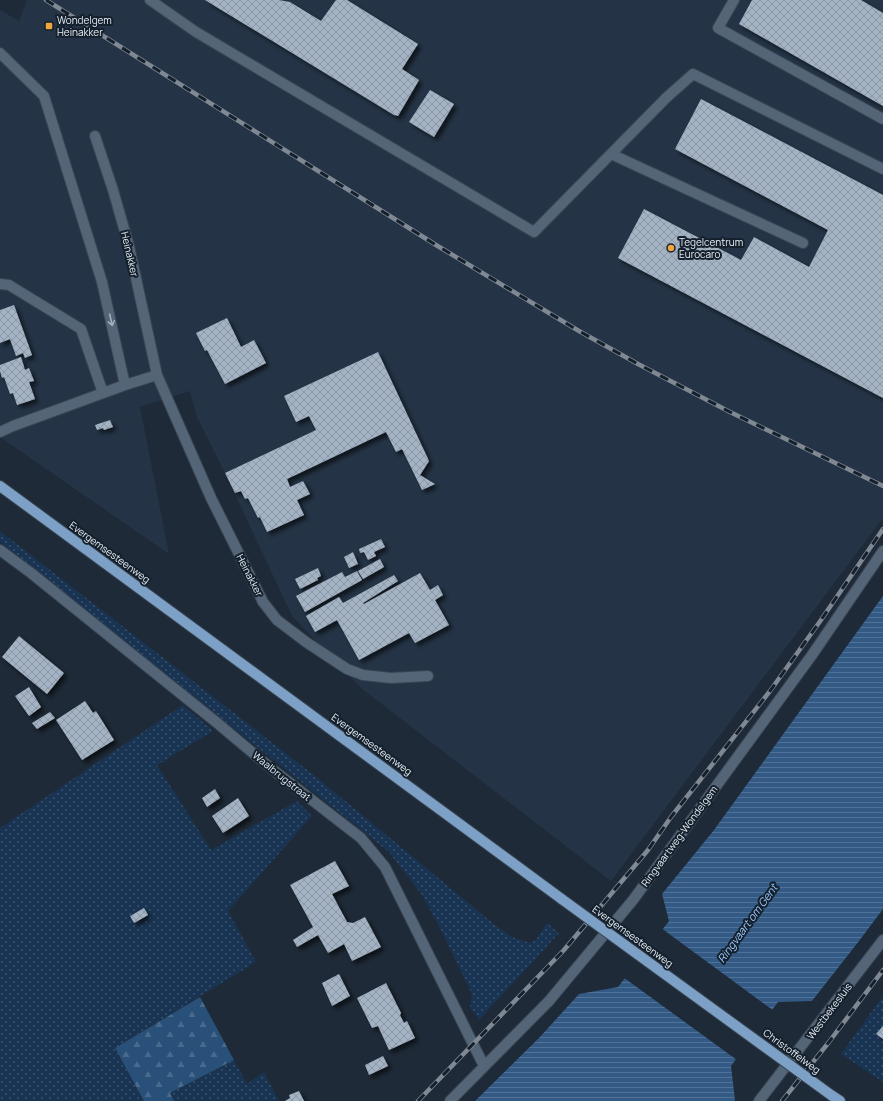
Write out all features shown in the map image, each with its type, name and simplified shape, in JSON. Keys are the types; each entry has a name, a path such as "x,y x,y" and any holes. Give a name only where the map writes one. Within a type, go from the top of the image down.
{"main road":[{"name":"Evergemsesteenweg","path":"0,486 729,1021"},
{"name":"Christoffelweg","path":"729,1021 840,1101"}],"street":[{"path":"150,0 196,32 534,232 666,98 693,74 883,169"},
{"path":"734,0 718,28 883,119"},
{"path":"0,53 44,96 102,282 125,385"},
{"name":"Heinakker","path":"95,136 113,190 129,246 157,375 211,498 263,602 278,620 306,642 348,669 363,675 391,678 428,676"},
{"path":"611,154 803,243"},
{"path":"0,284 9,285 81,329 103,393"},
{"path":"0,432 125,385 157,375"},
{"name":"Waalbrugstraat","path":"0,550 31,573 272,769 361,838 385,867 484,1066"},
{"name":"Ringvaartweg-Wondelgem","path":"450,1101 549,1001 633,900 812,654 883,551"},
{"name":"Westbekesluis","path":"759,1101 883,940"}],"shaded area":[{"path":"27,0 883,0 883,518 611,881 361,688 292,616 196,415 190,391 140,407 169,554 0,437 0,10 19,21"},
{"path":"0,531 315,776 495,925 512,937 530,943 536,940 547,923 559,933 479,1020 470,1007 472,994 441,930 422,895 389,852 0,542"},
{"path":"183,705 213,731 157,765 211,850 297,801 312,816 228,911 256,962 115,1048 144,1101 0,1101 0,828"},
{"path":"883,996 883,1082 841,1054"},
{"path":"234,1060 247,1084 264,1072 279,1101 174,1101 170,1093"}],"green space":[{"path":"200,997 234,1060 170,1093 174,1101 144,1101 115,1048"}],"water":[{"name":"Ringvaart om Gent","path":"883,596 883,909 812,1001 778,1002 731,1066 735,1100 475,1101 539,1038 579,994 618,987 669,921 662,894 714,830"}],"pier":[{"path":"661,928 774,1011 737,1060 623,977"}],"building":[{"path":"205,0 279,0 290,2 321,21 336,0 347,0 418,44 402,69 419,80 398,116 394,115"},
{"path":"752,0 861,0 883,13 883,106 739,24"},
{"path":"430,90 454,104 434,137 409,122"},
{"name":"Tegelcentrum Eurocaro","path":"701,99 883,195 883,398 618,258 644,209 741,260 754,237 809,267 828,230 675,149"},
{"path":"14,305 32,355 25,358 23,353 16,356 10,339 0,343 0,310"},
{"path":"227,318 241,347 254,340 266,363 225,384 196,333"},
{"path":"378,352 429,461 420,475 435,484 422,490 402,449 396,452 386,432 287,479 290,487 303,481 310,494 297,500 304,515 267,532 260,517 258,518 248,498 245,499 241,491 235,493 225,473 316,430 309,416 296,422 284,396"},
{"path":"21,357 25,370 29,368 34,381 29,382 35,399 17,405 13,393 10,394 4,377 2,378 0,365"},
{"path":"110,420 113,427 104,430 103,428 97,430 95,425"},
{"path":"381,539 385,547 374,552 376,556 368,560 364,552 360,553 359,549"},
{"path":"353,552 358,564 349,568 344,557"},
{"path":"380,559 384,567 363,579 358,571"},
{"path":"318,568 321,576 317,578 318,580 300,589 295,579"},
{"path":"357,571 362,580 305,612 296,596 342,572 345,577"},
{"path":"420,573 430,590 438,585 443,595 435,600 449,625 415,643 409,633 359,660 337,620 315,632 306,616 339,597 343,603 394,575 398,581 363,603 364,604"},
{"path":"19,636 64,673 47,694 2,657"},
{"path":"29,687 41,707 29,716 15,696"},
{"path":"85,701 93,713 96,711 114,740 82,760 56,720"},
{"path":"50,712 55,718 37,729 32,723"},
{"path":"215,789 220,798 207,807 202,798"},
{"path":"238,798 249,816 223,833 212,816"},
{"path":"335,861 349,886 332,894 340,909 347,922 353,923 365,917 381,947 352,961 344,944 328,953 318,935 297,947 293,940 313,927 290,885"},
{"path":"144,908 148,915 134,923 130,916"},
{"path":"339,974 350,996 332,1006 322,983"},
{"path":"386,983 401,1013 400,1015 404,1023 407,1021 415,1038 389,1050 378,1026 372,1028 357,998"},
{"path":"883,1026 883,1039 876,1034"},
{"path":"383,1056 388,1066 369,1075 365,1065"},
{"path":"299,1091 304,1101 285,1101 290,1098 289,1095"}],"railway":[{"path":"46,0 436,245 579,331 730,412 883,486"},
{"path":"418,1101 564,950 648,850 671,817 770,691 821,620 883,529"},
{"path":"782,1101 883,970"}],"place":[{"name":"Wondelgem Heinakker","path":"49,26"},
{"name":"Tegelcentrum Eurocaro","path":"671,248"}]}
